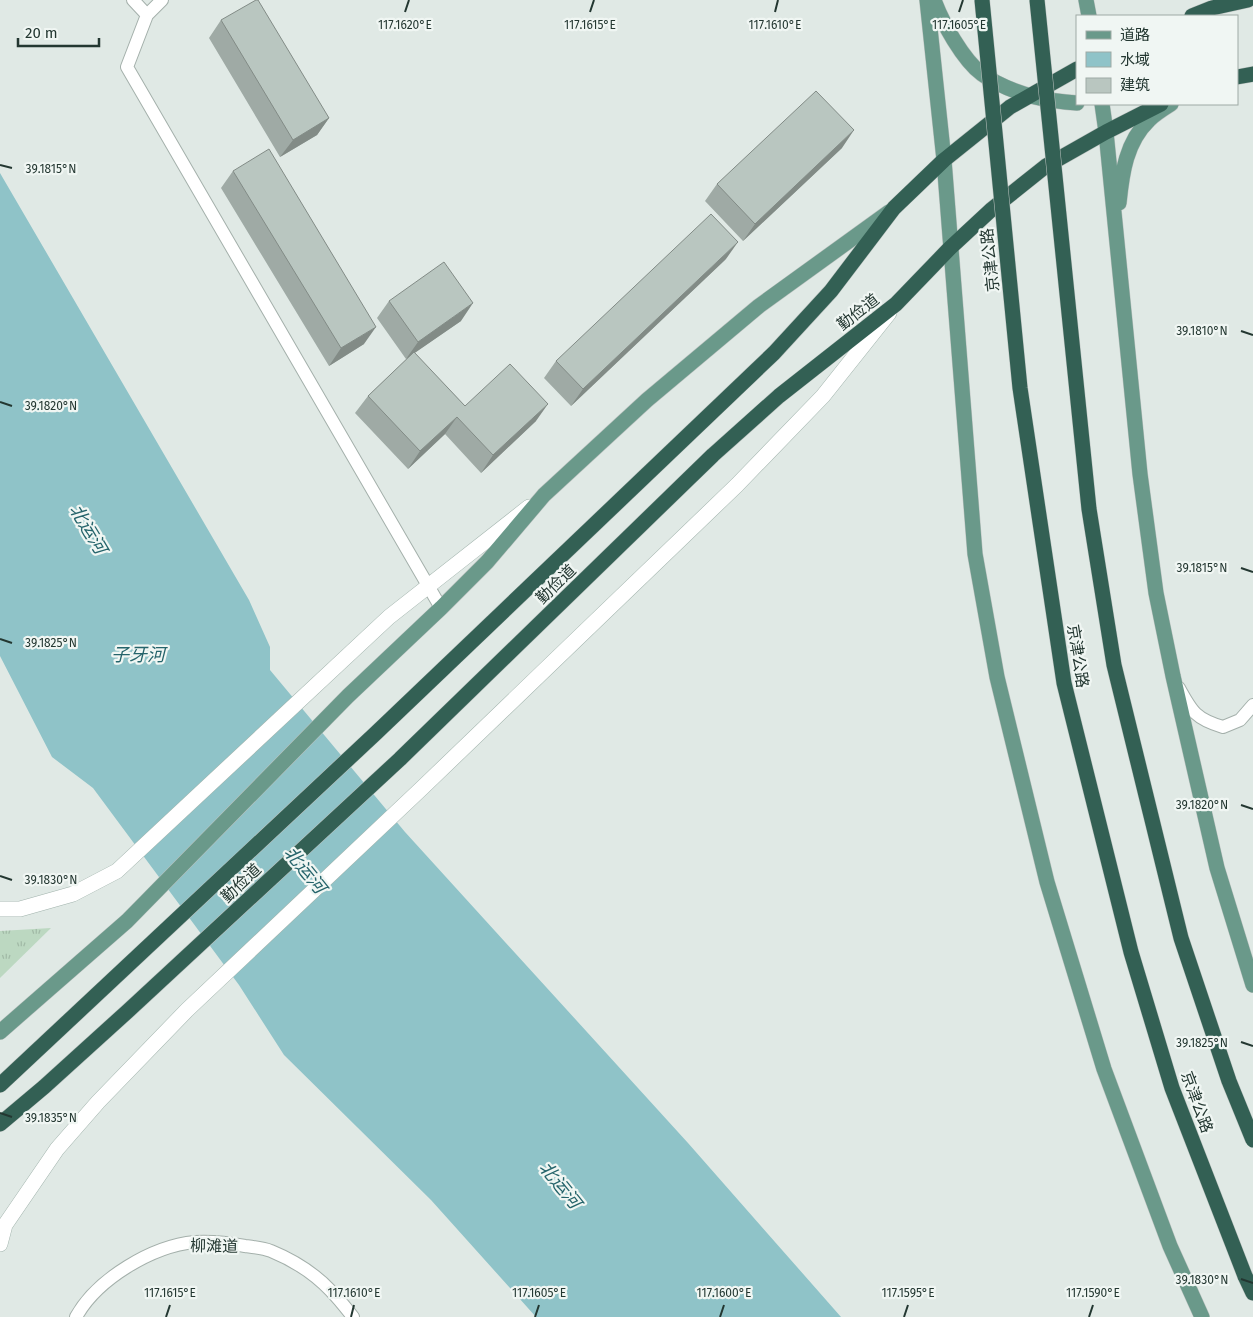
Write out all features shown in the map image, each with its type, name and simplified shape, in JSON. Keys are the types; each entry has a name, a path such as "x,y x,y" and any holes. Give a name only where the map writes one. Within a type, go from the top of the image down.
{"highway":[{"name":"京津公路","path":"982,0 1020,388 1064,683 1132,952 1172,1088 1253,1293"},
{"path":"1037,0 1088,509 1114,665 1181,938 1229,1081 1253,1140"},
{"path":"1194,15 1212,8 1248,0"},
{"name":"勤俭道","path":"0,1085 376,733 774,353 831,291 894,208 944,160 1010,107 1076,70"},
{"path":"1238,76 1253,74"},
{"name":"勤俭道","path":"0,1124 129,1010 400,759 713,455 779,396 896,304 950,248 992,209 1046,166 1159,105"}],"main road":[{"path":"927,0 944,160 975,554 997,677 1047,882 1104,1069 1170,1246 1202,1317"},
{"path":"934,0 950,35 981,74 1029,97 1053,102 1076,103"},
{"path":"1086,0 1089,15"},
{"path":"1102,105 1140,474 1156,593 1217,868 1253,985"},
{"path":"1116,234 1125,159 1135,136 1149,120 1170,105"},
{"path":"0,1032 127,921 348,696 487,562 544,495 647,400 759,306 894,208"}],"street":[{"path":"0,1244 3,1228 57,1149 98,1102 187,1010 422,788 737,485 823,396 896,304"},
{"path":"0,909 20,909 73,894 117,871 389,617 544,495"}],"lane":[{"path":"133,0 147,15"},
{"path":"162,0 147,15 128,68 441,608"},
{"path":"1173,676 1190,709 1205,722 1222,727 1240,720 1253,705"},
{"name":"柳滩道","path":"76,1317 101,1285 132,1264 166,1249 195,1242 230,1243 269,1250 302,1267 331,1290 354,1317"}],"green space":[{"path":"51,928 0,978 0,931"}],"water":[{"name":"子牙河","path":"0,173 249,600 270,647 270,670 405,832 688,1143 841,1317 536,1317 431,1200 284,1055 239,985 93,788 52,757 0,656"}],"building":[{"path":"258,0 329,118 293,140 221,20"},
{"path":"816,91 854,130 755,224 717,184"},
{"path":"269,149 376,327 341,348 233,171"},
{"path":"711,214 738,242 583,389 556,361"},
{"path":"444,262 473,303 418,342 389,301"},
{"path":"414,352 465,406 510,364 548,404 493,455 457,417 420,451 368,396"}],"water label":[{"name":"北运河","path":"88,529"},
{"name":"北运河","path":"305,870"},
{"name":"北运河","path":"560,1185"}]}
